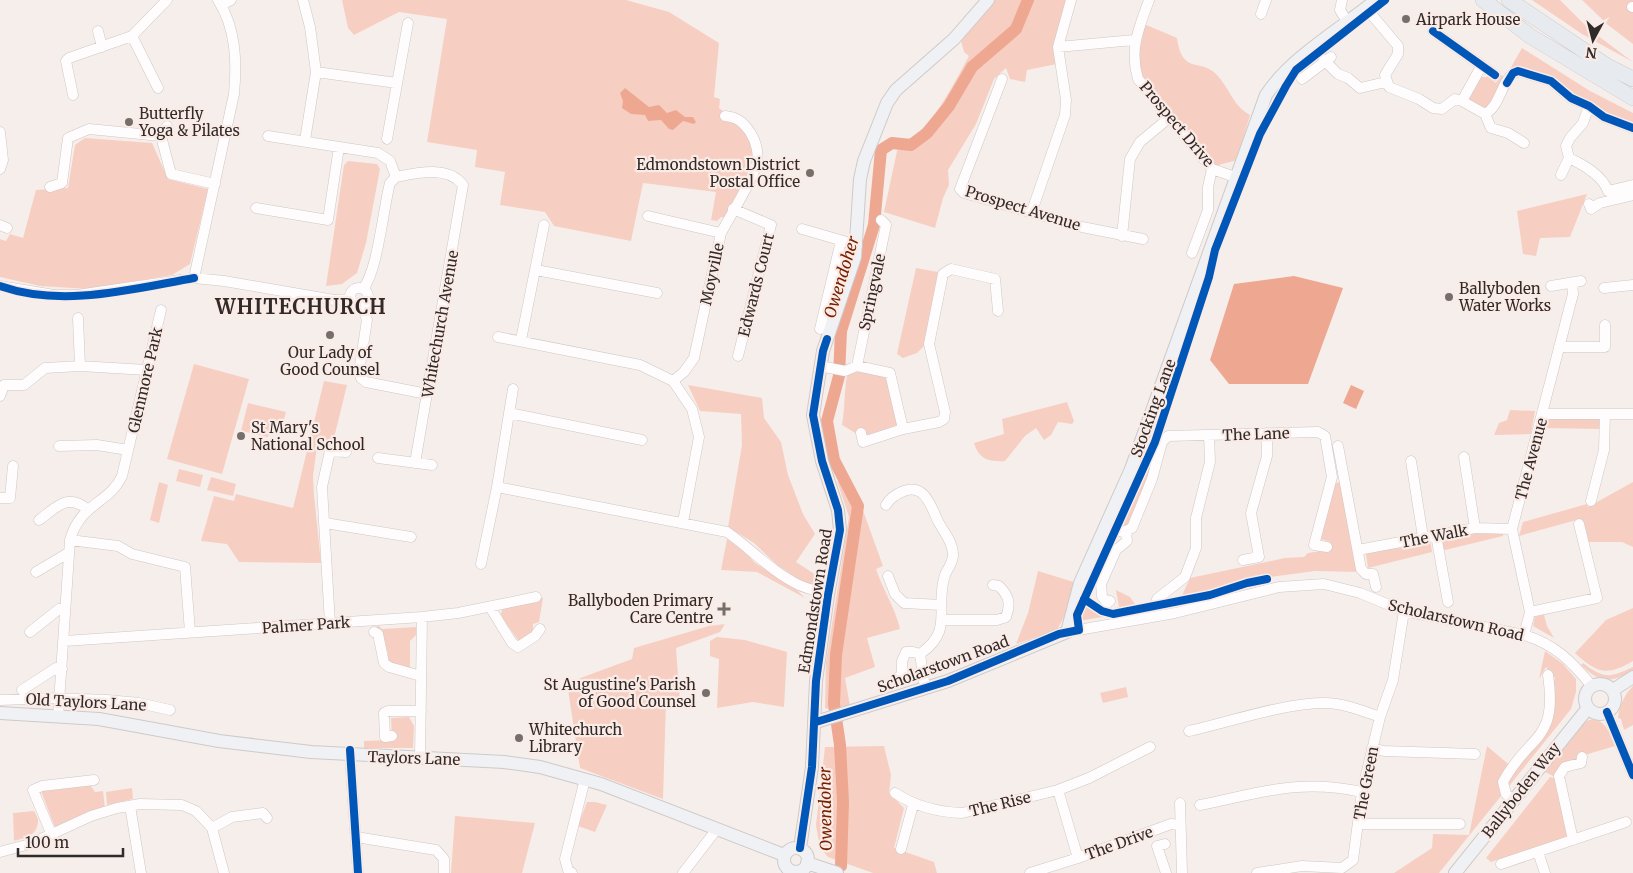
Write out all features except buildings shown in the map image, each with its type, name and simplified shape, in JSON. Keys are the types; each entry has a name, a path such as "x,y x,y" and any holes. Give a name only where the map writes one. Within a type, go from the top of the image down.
{"highway":[{"path":"1483,0 1530,36 1633,98"},
{"path":"1509,0 1607,66 1633,79"}],"main road":[{"name":"Edmondstown Road","path":"800,848 808,800 816,722 816,681 828,595 840,537 840,520 822,461 813,415 823,350 852,268 857,245 860,179 867,154 887,103 896,90 954,39 988,0"},
{"name":"Stocking Lane","path":"1068,632 1080,583 1131,469 1258,114 1275,81 1294,63 1371,4"},
{"name":"Scholarstown Road","path":"816,722 965,674 1068,632"},
{"path":"1613,690 1633,677"},
{"path":"1602,684 1613,690 1615,703 1607,712 1596,713 1588,708 1585,698 1592,686 1602,684"},
{"name":"Ballyboden Way","path":"1455,873 1588,708"},
{"name":"Taylors Lane","path":"0,713 129,723 202,738 270,748 350,755 504,762 540,767 585,779 784,855"},
{"path":"790,848 800,848 806,853 807,863 800,871 791,872 784,864 784,855 790,848"},
{"path":"807,863 834,872"}],"street":[{"path":"73,95 66,61 74,56 132,36 167,0"},
{"path":"194,278 234,94 235,50 219,2 231,0"},
{"path":"303,0 310,27 316,72 305,140"},
{"path":"1032,211 1065,115 1066,100 1058,47 1070,0"},
{"name":"Prospect Drive","path":"1149,0 1134,40 1135,67 1138,79 1212,169 1235,177"},
{"path":"1261,14 1266,0"},
{"path":"1342,0 1340,10 1348,23"},
{"path":"1371,4 1398,46 1398,54 1385,75 1389,87 1419,99 1433,108 1442,109 1455,100 1462,101 1485,114 1491,128 1508,133 1524,143"},
{"path":"387,139 408,23"},
{"path":"99,31 102,47"},
{"path":"1433,31 1495,75"},
{"path":"132,36 158,88"},
{"path":"1058,47 1134,40"},
{"path":"1302,79 1328,58 1338,74 1348,78 1360,88 1386,82"},
{"path":"1462,101 1482,65"},
{"path":"1485,114 1494,108 1510,77 1518,71 1550,81 1571,98 1590,106 1604,117 1633,128"},
{"path":"316,72 397,83"},
{"name":"Prospect Avenue","path":"1002,79 960,189 964,193 1032,211 1082,227 1143,239"},
{"path":"1561,174 1568,158 1566,146 1570,138 1584,123 1590,106"},
{"path":"722,233 756,166 757,152 753,138 747,128 739,120 725,116"},
{"path":"1122,236 1130,159 1140,142 1169,118"},
{"path":"167,126 161,136 171,174 215,184"},
{"path":"50,187 62,183 68,138 89,129 161,136"},
{"path":"0,132 3,160 0,169"},
{"path":"268,136 305,140 378,154 390,161 396,176 390,183 374,260 367,284 363,289"},
{"path":"256,208 328,220 338,147"},
{"path":"1568,158 1582,164 1603,180 1608,191 1633,185"},
{"path":"1192,253 1208,210 1208,187 1212,169"},
{"name":"Whitechurch Avenue","path":"396,176 436,172 453,177 463,185 415,463"},
{"path":"1589,204 1591,209 1600,203 1633,195"},
{"name":"Edwards Court","path":"733,209 771,224 738,356"},
{"name":"Moyville","path":"648,216 722,233 694,358 684,372 674,381"},
{"name":"Springvale","path":"857,366 886,225 881,220"},
{"path":"521,340 544,225"},
{"path":"802,229 857,245"},
{"path":"820,328 840,245"},
{"path":"836,262 852,268"},
{"path":"861,433 863,442 903,429 939,422 944,419 945,412 929,344 943,274 951,269 995,279 998,311"},
{"path":"536,270 656,293"},
{"path":"0,286 54,295 77,295 194,278 224,281 334,300 351,299"},
{"name":"The Avenue","path":"1524,635 1530,612 1512,529 1577,282 1551,286"},
{"path":"1604,288 1633,285"},
{"path":"358,288 363,289 368,296 366,302 362,305 356,305 351,299 353,291 358,288"},
{"path":"362,305 367,320 359,372 361,378 366,382 427,394"},
{"name":"Glenmore Park","path":"58,717 70,540 75,524 87,509 118,486 122,476 161,310"},
{"path":"78,318 80,366"},
{"path":"1559,347 1605,347 1604,325"},
{"path":"498,337 521,340 640,365 674,381 692,409 699,437 682,522"},
{"path":"0,396 4,385 24,385 45,368 80,366 146,370"},
{"path":"820,366 840,370 857,366 890,373 903,429"},
{"path":"481,564 497,487 513,389"},
{"path":"509,413 642,440"},
{"path":"1543,414 1633,414"},
{"path":"1591,501 1604,450 1605,414"},
{"path":"1243,560 1259,557 1250,513 1267,456 1268,433"},
{"name":"The Lane","path":"1110,601 1107,602 1102,596 1101,584 1116,550 1127,541 1126,532 1132,528 1152,479 1164,439 1170,435 1323,433 1332,477 1314,537 1314,545 1327,547"},
{"path":"1157,599 1185,576 1196,548 1196,518 1210,462 1209,435"},
{"name":"Glenmore Park","path":"59,446 97,445 128,450"},
{"path":"1338,446 1362,571 1366,574 1373,574 1376,587"},
{"path":"330,624 322,487 330,450 346,452"},
{"path":"1464,457 1475,528"},
{"path":"378,458 432,465"},
{"path":"1411,462 1423,537"},
{"path":"0,498 10,498 13,466"},
{"path":"1332,470 1343,469"},
{"path":"497,487 727,532 752,549 773,569 800,585 828,595"},
{"path":"886,505 898,493 916,490 924,494 939,523 945,529 953,553 952,561 945,575 941,605 942,620 936,642 920,654"},
{"path":"39,520 68,501 76,501 87,509"},
{"path":"325,523 411,537"},
{"path":"1530,612 1597,598 1579,524"},
{"path":"1106,526 1126,532"},
{"name":"The Walk","path":"1358,550 1475,528 1512,529"},
{"path":"1436,535 1448,602"},
{"path":"70,540 118,546 132,554 185,567 190,632"},
{"path":"36,572 68,553"},
{"path":"888,576 895,594 904,603 941,605"},
{"name":"Scholarstown Road","path":"1068,632 1175,613 1299,584 1334,584 1404,611 1524,635 1542,641 1559,650 1592,686"},
{"path":"942,620 997,620 1006,617 1010,608 1009,601 999,586 993,585"},
{"name":"Palmer Park","path":"64,641 422,617 490,607 536,597"},
{"path":"490,607 512,643 518,647 535,636 540,629"},
{"path":"30,632 59,610 65,608"},
{"name":"The Green","path":"1257,873 1302,866 1342,868 1353,860 1362,792 1380,717 1393,680 1404,611"},
{"path":"420,758 422,617"},
{"path":"374,632 378,634 384,663 389,667 422,676"},
{"path":"895,681 902,674 902,661 906,652 920,654"},
{"path":"920,654 925,688"},
{"path":"22,690 56,668 62,669"},
{"path":"1513,800 1506,794 1503,782 1548,723 1552,704 1548,675"},
{"name":"Old Taylors Lane","path":"0,700 60,698 139,703 170,710"},
{"path":"1189,731 1304,704 1326,703 1354,708 1380,717"},
{"path":"392,736 385,736 384,713 388,711 421,711"},
{"path":"1607,712 1633,775"},
{"path":"0,719 28,714"},
{"name":"The Rise","path":"895,793 913,805 962,813 1058,790 1089,778 1150,747"},
{"path":"1372,748 1384,751 1475,754"},
{"path":"350,755 358,873"},
{"path":"1574,840 1559,776 1565,767 1581,763 1582,757"},
{"path":"572,873 568,870 565,859 585,779"},
{"path":"51,833 33,790 42,786 94,780"},
{"path":"1200,805 1288,786 1337,787 1362,792"},
{"path":"1058,790 1078,858"},
{"path":"1180,803 1182,873"},
{"path":"0,852 30,844 91,816 130,806 140,804 188,806 205,818 212,828 224,873"},
{"path":"900,849 913,805"},
{"path":"130,806 141,873"},
{"path":"212,828 232,817 263,814 267,818"},
{"path":"1501,864 1626,822"},
{"name":"The Drive","path":"1030,873 1172,824 1180,825"},
{"path":"1358,824 1460,824"},
{"path":"683,873 717,829"},
{"path":"356,837 436,850 444,859 444,873"},
{"path":"1165,844 1157,846 1166,873"},
{"path":"1538,852 1545,873"}],"shaded area":[{"path":"342,0 626,0 669,12 719,43 714,97 720,99 719,108 723,111 723,118 734,119 752,139 754,166 726,218 721,217 717,221 711,220 716,192 643,183 631,241 554,226 545,212 500,205 505,172 475,167 477,150 427,142 447,19 399,12 354,35 348,28"},
{"path":"995,0 1067,0 1056,39 1057,64 1027,70 1025,82 1010,79 1006,68 994,79 976,124 948,170 949,185 943,198 935,228 884,212 897,151 921,130 939,108 969,56 964,52 960,37"},
{"path":"1532,0 1560,0 1589,29 1633,62 1582,34"},
{"path":"1582,0 1633,0 1633,44 1608,25"},
{"path":"1144,24 1177,38 1179,50 1183,57 1192,64 1210,69 1216,74 1239,106 1250,115 1237,160 1215,166 1143,78 1138,51"},
{"path":"1522,48 1590,91 1633,113 1633,123 1621,121 1516,67 1510,69"},
{"path":"1501,75 1505,78 1487,108 1481,109 1467,99 1479,77 1488,77 1496,83"},
{"path":"625,88 649,107 659,105 667,113 676,110 685,117 693,117 696,122 694,124 683,121 673,130 669,129 661,120 648,121 645,115 631,114 622,108 623,101 620,93"},
{"path":"85,138 152,143 168,179 208,189 190,264 172,275 88,289 40,286 0,277 0,239 6,241 10,234 23,238 36,190 68,188 75,145"},
{"path":"348,161 377,164 380,169 366,243 357,273 342,284 326,286 344,165"},
{"path":"1587,194 1570,237 1540,238 1536,256 1523,254 1517,211"},
{"path":"916,268 938,272 924,346 917,353 903,358 897,354"},
{"path":"1294,276 1343,288 1308,384 1229,384 1210,360 1234,284"},
{"path":"194,364 249,379 222,474 167,459"},
{"path":"853,370 885,375 899,425 867,435 864,431 857,434 842,425 847,375"},
{"path":"324,381 347,385 333,442 318,439 313,476 321,563 239,562 227,544 201,541 214,496 234,501 236,494 293,508"},
{"path":"688,385 762,398 764,418 781,442 788,475 803,514 815,534 796,562 819,577 823,570 827,571 823,587 801,581 776,564 754,543 728,527 742,445 741,414 700,411"},
{"path":"1351,385 1364,391 1356,409 1343,403"},
{"path":"1067,402 1074,421 1072,424 1058,422 1051,435 1044,440 1036,428 1025,436 1005,461 989,460 982,456 976,448 974,443 1004,434 1002,419"},
{"path":"248,403 286,412 282,427 272,425 268,437 241,431"},
{"path":"1510,410 1535,411 1531,434 1494,435 1499,423 1507,420"},
{"path":"1548,417 1600,417 1600,429 1545,428"},
{"path":"1159,444 1149,477 1130,526 1120,529"},
{"path":"179,469 203,475 200,487 176,481"},
{"path":"211,477 236,484 233,496 207,490"},
{"path":"847,477 861,505 883,566 876,569 900,629 867,638 875,667 845,678 850,706 831,710 825,708 826,662 849,517 837,481"},
{"path":"159,482 168,485 159,523 150,520"},
{"path":"1342,482 1359,572 1315,571 1248,580 1218,590 1181,598 1190,578 1285,558 1304,557 1308,553 1327,550 1330,542 1317,538 1335,483"},
{"path":"1633,482 1633,547 1622,542 1587,542 1580,519 1519,536 1523,522 1587,504 1588,507"},
{"path":"1475,532 1503,533 1503,536 1441,551 1439,538"},
{"path":"727,539 746,553 755,563 797,590 805,598 757,572 721,570"},
{"path":"1430,539 1432,552 1368,568 1366,554"},
{"path":"1038,571 1077,583 1066,613 1057,630 1016,644 1028,613"},
{"path":"1116,590 1130,597 1137,607 1114,611 1114,608 1119,607"},
{"path":"540,598 543,598 539,622 533,624 533,634 521,644 502,618 503,607 537,602"},
{"path":"1086,604 1109,616 1084,620 1080,618"},
{"path":"1633,608 1633,661 1609,671 1596,669 1575,653 1606,620"},
{"path":"1544,615 1547,626 1554,638 1533,626 1535,616"},
{"path":"725,624 720,632 676,648 680,701 666,702 663,799 580,768 567,683 632,659 634,648 709,626"},
{"path":"379,626 382,629 416,627 416,635 410,641 410,668 415,672 389,663 385,658 388,654 382,633 375,627"},
{"path":"717,637 745,640 787,652 784,707 753,702 717,708 719,659 710,656 710,641"},
{"path":"1545,651 1563,664 1576,679 1576,692 1571,709 1439,873 1394,873 1432,848 1433,834 1469,835 1487,746 1514,769 1535,744 1555,678 1546,667 1539,679"},
{"path":"1583,663 1596,672 1607,675 1633,667 1633,671 1618,678 1606,680 1588,671 1581,665"},
{"path":"1633,686 1633,725 1624,730 1621,719 1618,718 1621,705"},
{"path":"1126,687 1128,697 1103,703 1100,693"},
{"path":"409,717 414,726 413,748 364,748 364,741 392,740 391,718"},
{"path":"1589,720 1599,721 1606,727 1615,746 1578,757 1555,777 1543,771 1583,723"},
{"path":"884,746 891,775 889,793 904,808 894,848 934,862 937,873 873,873 828,857 820,848 816,825 825,747"},
{"path":"1550,777 1555,778 1567,837 1508,859 1505,857 1491,862 1486,858"},
{"path":"84,785 91,786 95,792 103,791 105,809 56,827 41,791"},
{"path":"132,788 133,799 107,805 106,792"},
{"path":"587,802 607,805 595,832 578,826"},
{"path":"34,811 38,824 34,832 14,841 13,813"},
{"path":"455,816 535,823 522,873 451,873"}],"waterway":[{"name":"Owendoher","path":"841,866 843,802 840,745 834,704 836,655 858,506 834,460 827,421 839,376 841,331 874,225 881,150 892,143 911,145 927,133 949,106 972,67 1016,29 1028,0"}],"cycle path":[{"path":"816,722 948,681 1059,634 1079,630 1077,615 1155,442 1209,277 1215,250 1260,134 1296,70 1385,0"},
{"path":"1433,31 1495,75"},
{"path":"1507,83 1513,73 1518,71 1551,81 1571,98 1589,106 1604,117 1633,128"},
{"path":"0,286 48,296 72,296 122,291 194,278"},
{"path":"800,848 812,767 816,681 828,595 840,530 838,510 822,461 813,415 823,351 827,339"},
{"path":"1084,599 1102,611 1113,614 1210,595 1247,583 1267,579"},
{"path":"1607,712 1633,775"},
{"path":"350,750 358,873"}],"place":[{"name":"Airpark House","path":"1406,19"},
{"name":"Butterfly Yoga & Pilates","path":"129,122"},
{"name":"Edmondstown District Postal Office","path":"810,173"},
{"name":"Ballyboden Water Works","path":"1449,297"},
{"name":"Our Lady of Good Counsel","path":"330,335"},
{"name":"St Mary's National School","path":"241,436"},
{"name":"Ballyboden Primary Care Centre","path":"724,609"},
{"name":"St Augustine's Parish of Good Counsel","path":"706,693"},
{"name":"Whitechurch Library","path":"519,738"}],"district":[{"name":"WHITECHURCH","path":"301,306"}]}
